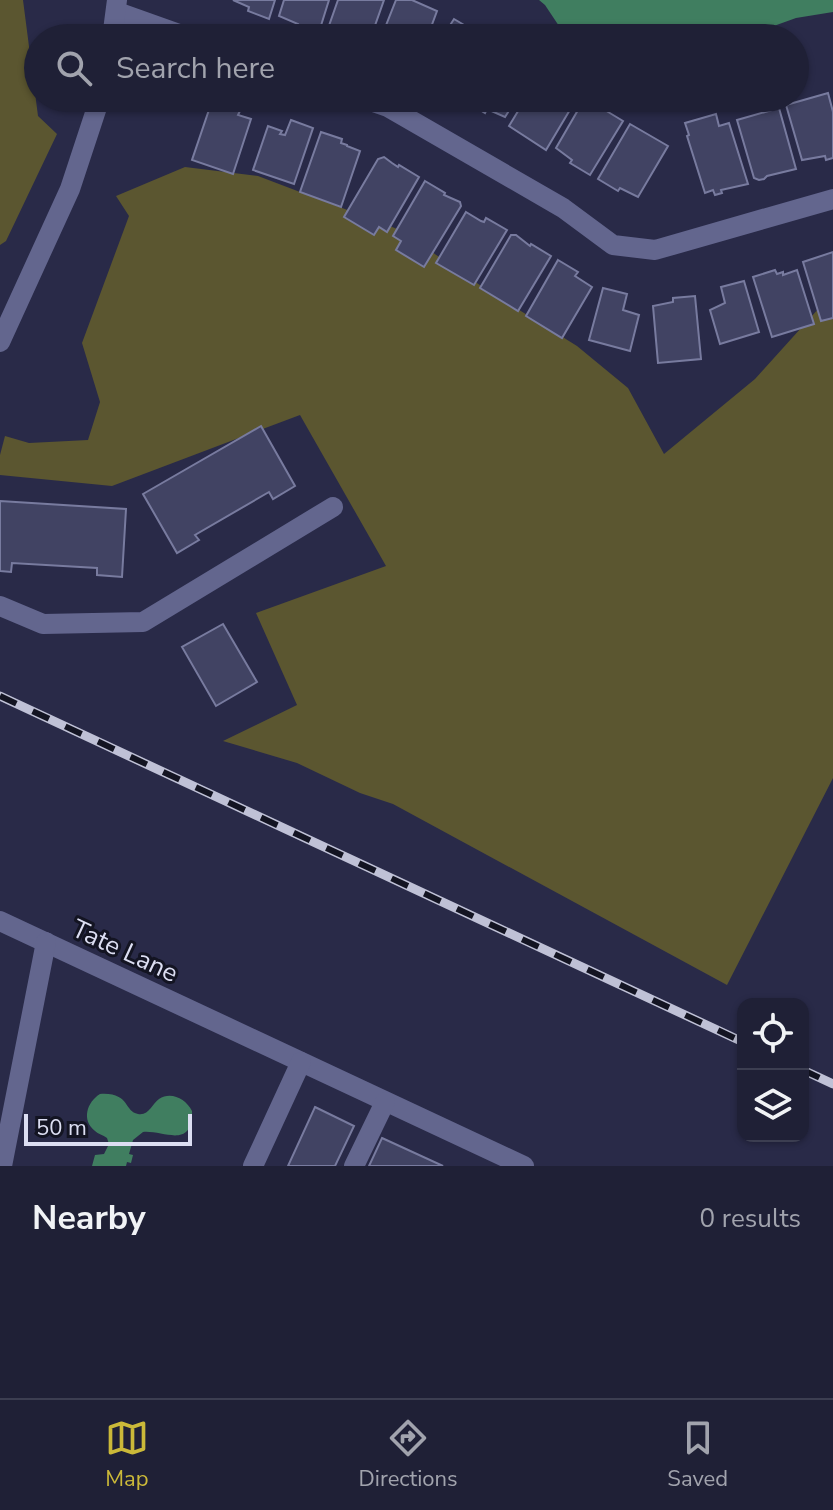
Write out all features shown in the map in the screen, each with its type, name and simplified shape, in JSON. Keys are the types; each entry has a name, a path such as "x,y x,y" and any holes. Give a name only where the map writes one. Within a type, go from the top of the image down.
{"street":[{"path":"117,6 158,24"},
{"path":"0,342 70,189 95,112"},
{"path":"397,112 563,208 613,245 655,250 833,199"},
{"path":"0,606 43,624 143,622 333,507"},
{"path":"0,921 46,942"},
{"name":"Tate Lane","path":"2,1166 46,942 524,1166"},
{"path":"253,1166 301,1062"},
{"path":"354,1166 385,1102"}],"shaded area":[{"path":"0,0 23,0 26,24 24,112 37,112 57,134 6,241 0,245"},
{"path":"539,0 833,0 833,12 779,24 558,24"},
{"path":"185,167 258,176 400,230 487,290 577,346 628,388 664,454 755,379 820,307 833,306 833,778 727,985 393,804 360,793 297,763 223,741 297,705 256,613 386,566 300,415 112,486 0,475 0,455 5,436 29,443 88,440 100,402 82,343 129,216 116,196"},
{"path":"100,1094 117,1096 138,1114 148,1111 164,1097 178,1098 192,1111 191,1123 182,1134 143,1132 133,1140 129,1154 133,1155 131,1163 127,1162 126,1166 92,1166 95,1155 104,1154 109,1144 107,1138 91,1127 87,1117 89,1106"}],"building":[{"path":"233,0 275,0 269,19 248,11 249,7"},
{"path":"284,0 329,0 321,24 298,24 279,16"},
{"path":"338,0 384,0 376,24 330,24"},
{"path":"396,0 412,0 437,11 432,24 387,24"},
{"path":"828,93 833,112 833,158 826,160 825,156 802,160 788,112 809,112 809,98"},
{"path":"208,112 240,112 238,115 251,119 233,174 192,160"},
{"path":"518,112 569,112 546,150 509,126"},
{"path":"577,112 608,112 623,121 590,175 570,163 572,160 556,148"},
{"path":"765,112 780,112 796,169 764,179 754,178 737,120"},
{"path":"716,114 719,126 729,123 748,184 721,190 722,193 715,195 713,190 705,193 685,123"},
{"path":"291,120 313,128 294,184 253,170 268,126 285,135"},
{"path":"630,124 668,146 638,197 620,188 618,191 598,179"},
{"path":"321,132 342,139 341,143 360,151 341,207 300,192"},
{"path":"384,157 419,177 387,232 379,227 374,235 344,217 378,159"},
{"path":"425,181 460,202 461,206 424,267 396,250 401,241 393,236"},
{"path":"466,212 484,222 486,218 507,230 474,285 436,263"},
{"path":"511,235 551,256 518,311 480,288"},
{"path":"833,252 833,318 821,321 803,262"},
{"path":"558,260 578,272 575,276 592,287 562,338 526,316"},
{"path":"775,270 777,274 783,272 783,275 797,270 814,324 772,337 753,277"},
{"path":"744,281 759,332 720,344 710,310 725,303 721,287"},
{"path":"603,288 627,294 623,310 639,315 630,351 589,340"},
{"path":"695,296 701,359 658,363 653,306 673,302 673,298"},
{"path":"261,426 295,486 273,499 269,492 195,535 199,540 177,553 143,494"},
{"path":"0,501 126,509 122,577 97,575 97,568 12,563 11,572 0,571"},
{"path":"223,624 257,682 216,706 182,647"},
{"path":"315,1107 354,1126 335,1166 288,1166"},
{"path":"382,1138 443,1166 369,1166"}],"railway":[{"path":"0,696 737,1039"},
{"path":"809,1073 833,1084"}]}
